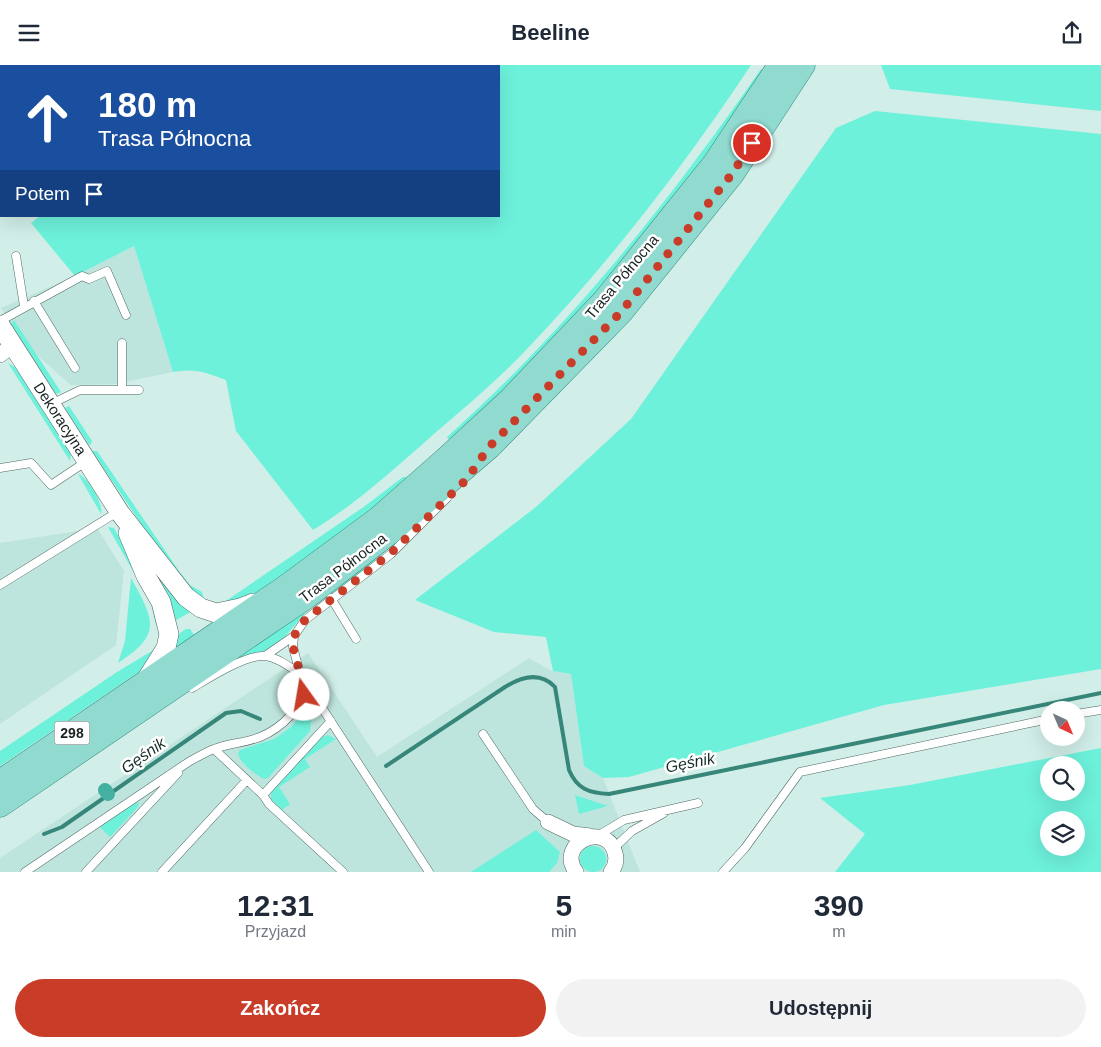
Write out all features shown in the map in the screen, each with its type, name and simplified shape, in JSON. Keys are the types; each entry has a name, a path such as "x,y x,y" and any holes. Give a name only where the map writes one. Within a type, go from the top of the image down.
{"main road":[{"name":"Trasa Północna","path":"0,782 286,587 378,519 446,459 510,400 592,315 715,163 780,65"},
{"name":"Trasa Północna","path":"0,805 306,597 390,533 489,447 621,312 732,174 803,65"}],"street":[{"name":"Dekoracyjna","path":"0,325 6,350 51,404 119,512 179,589 201,609 216,613 240,609 286,587"},
{"name":"Dekoracyjna","path":"119,512 146,576 161,602 169,634 166,648 144,684"},
{"path":"548,822 573,834 604,839 615,864"},
{"path":"548,822 570,865"},
{"path":"570,865 578,843 593,836"}],"lane":[{"path":"16,256 24,306"},
{"path":"0,321 24,306 82,276 89,279 107,271 126,315"},
{"path":"34,301 75,368"},
{"path":"122,343 122,390"},
{"path":"51,404 80,390 139,390"},
{"path":"467,479 489,447"},
{"path":"0,468 31,463 51,485 87,461"},
{"path":"180,695 234,666 250,659 265,656 294,636 305,620 391,553 455,490"},
{"path":"0,585 119,512"},
{"path":"331,598 356,639"},
{"path":"294,636 293,647 300,674"},
{"path":"265,656 285,663 300,674 429,872"},
{"path":"25,872 190,761 214,749 260,737 278,727 293,712 304,695 307,684"},
{"path":"123,722 164,705"},
{"path":"1085,713 1101,710"},
{"path":"263,795 331,721"},
{"path":"723,872 745,848 800,772 1040,721"},
{"path":"483,733 533,809 548,822"},
{"path":"214,749 263,795 269,804 343,872"},
{"path":"86,872 190,761"},
{"path":"162,872 247,780"},
{"path":"593,836 624,820 698,803"},
{"path":"615,864 632,831 672,808"}],"shaded area":[{"path":"134,246 173,372 114,384 71,385 25,345 1,308 75,276"},
{"path":"97,528 124,571 116,645 0,724 0,543"},
{"path":"308,653 377,757 529,658 552,671 571,674 584,766 603,778 640,872 0,872 0,858"}],"green space":[{"path":"500,65 751,65 726,103 645,212 587,283 526,350 489,386 358,499 313,530 236,431 226,380 200,371 173,372 134,246 75,276 31,223 39,217 500,217"},
{"path":"881,65 1101,65 1101,111 890,89"},
{"path":"761,69 766,73 718,148 538,362 449,440 447,437 534,353 615,262 690,167"},
{"path":"875,111 1101,134 1101,669 884,705 629,777 603,778 584,766 571,674 553,671 546,637 494,632 415,600 536,507 631,419 836,128"},
{"path":"14,320 61,392 56,394 11,324"},
{"path":"8,363 16,368 71,454 70,461"},
{"path":"69,406 92,441 91,444 89,445 65,408"},
{"path":"92,451 97,451 179,571 190,585 202,592 204,600 187,592"},
{"path":"78,474 86,480 94,491 100,504 101,514"},
{"path":"403,477 407,477 364,519 251,597 217,607 365,506"},
{"path":"108,527 114,528 156,603 160,628 156,625 151,603"},
{"path":"400,538 364,570 305,613 284,638 265,651 251,654 230,664 227,659"},
{"path":"148,563 194,610 173,622"},
{"path":"131,578 145,605 150,625 148,634 142,643 118,663 125,641"},
{"path":"186,629 190,629 197,639 169,658 174,637"},
{"path":"162,645 143,669 0,766 0,751 117,672"},
{"path":"305,711 312,713 310,731 268,778 264,779 241,761 238,753 240,750 274,739 291,727"},
{"path":"328,735 336,739 305,759 310,767 279,787 290,804 282,810 271,799 271,792 321,737"},
{"path":"1101,748 1101,872 835,872 865,834 820,798 910,785 1040,760 1040,801 1085,801 1085,756 1060,756"},
{"path":"575,795 608,806 579,814"},
{"path":"134,802 139,803 138,807 110,837 99,826"},
{"path":"536,830 560,852 557,863 549,872 471,872"},
{"path":"593,846 602,850 606,859 602,868 593,872 584,868 580,859 584,850"}],"waterway":[{"name":"Gęśnik","path":"386,766 505,687 530,677 543,679 555,687 569,770 576,782 584,789 595,793 609,794 1101,693"},
{"name":"Gęśnik","path":"44,834 62,827 226,713 241,711 260,719"},
{"name":"Gęśnik","path":"105,790 108,794"}],"route":[{"path":"304,695 307,684 300,674 293,647 294,636 305,620 391,553 467,479 489,447 592,344 621,312 732,174 752,143"}]}
